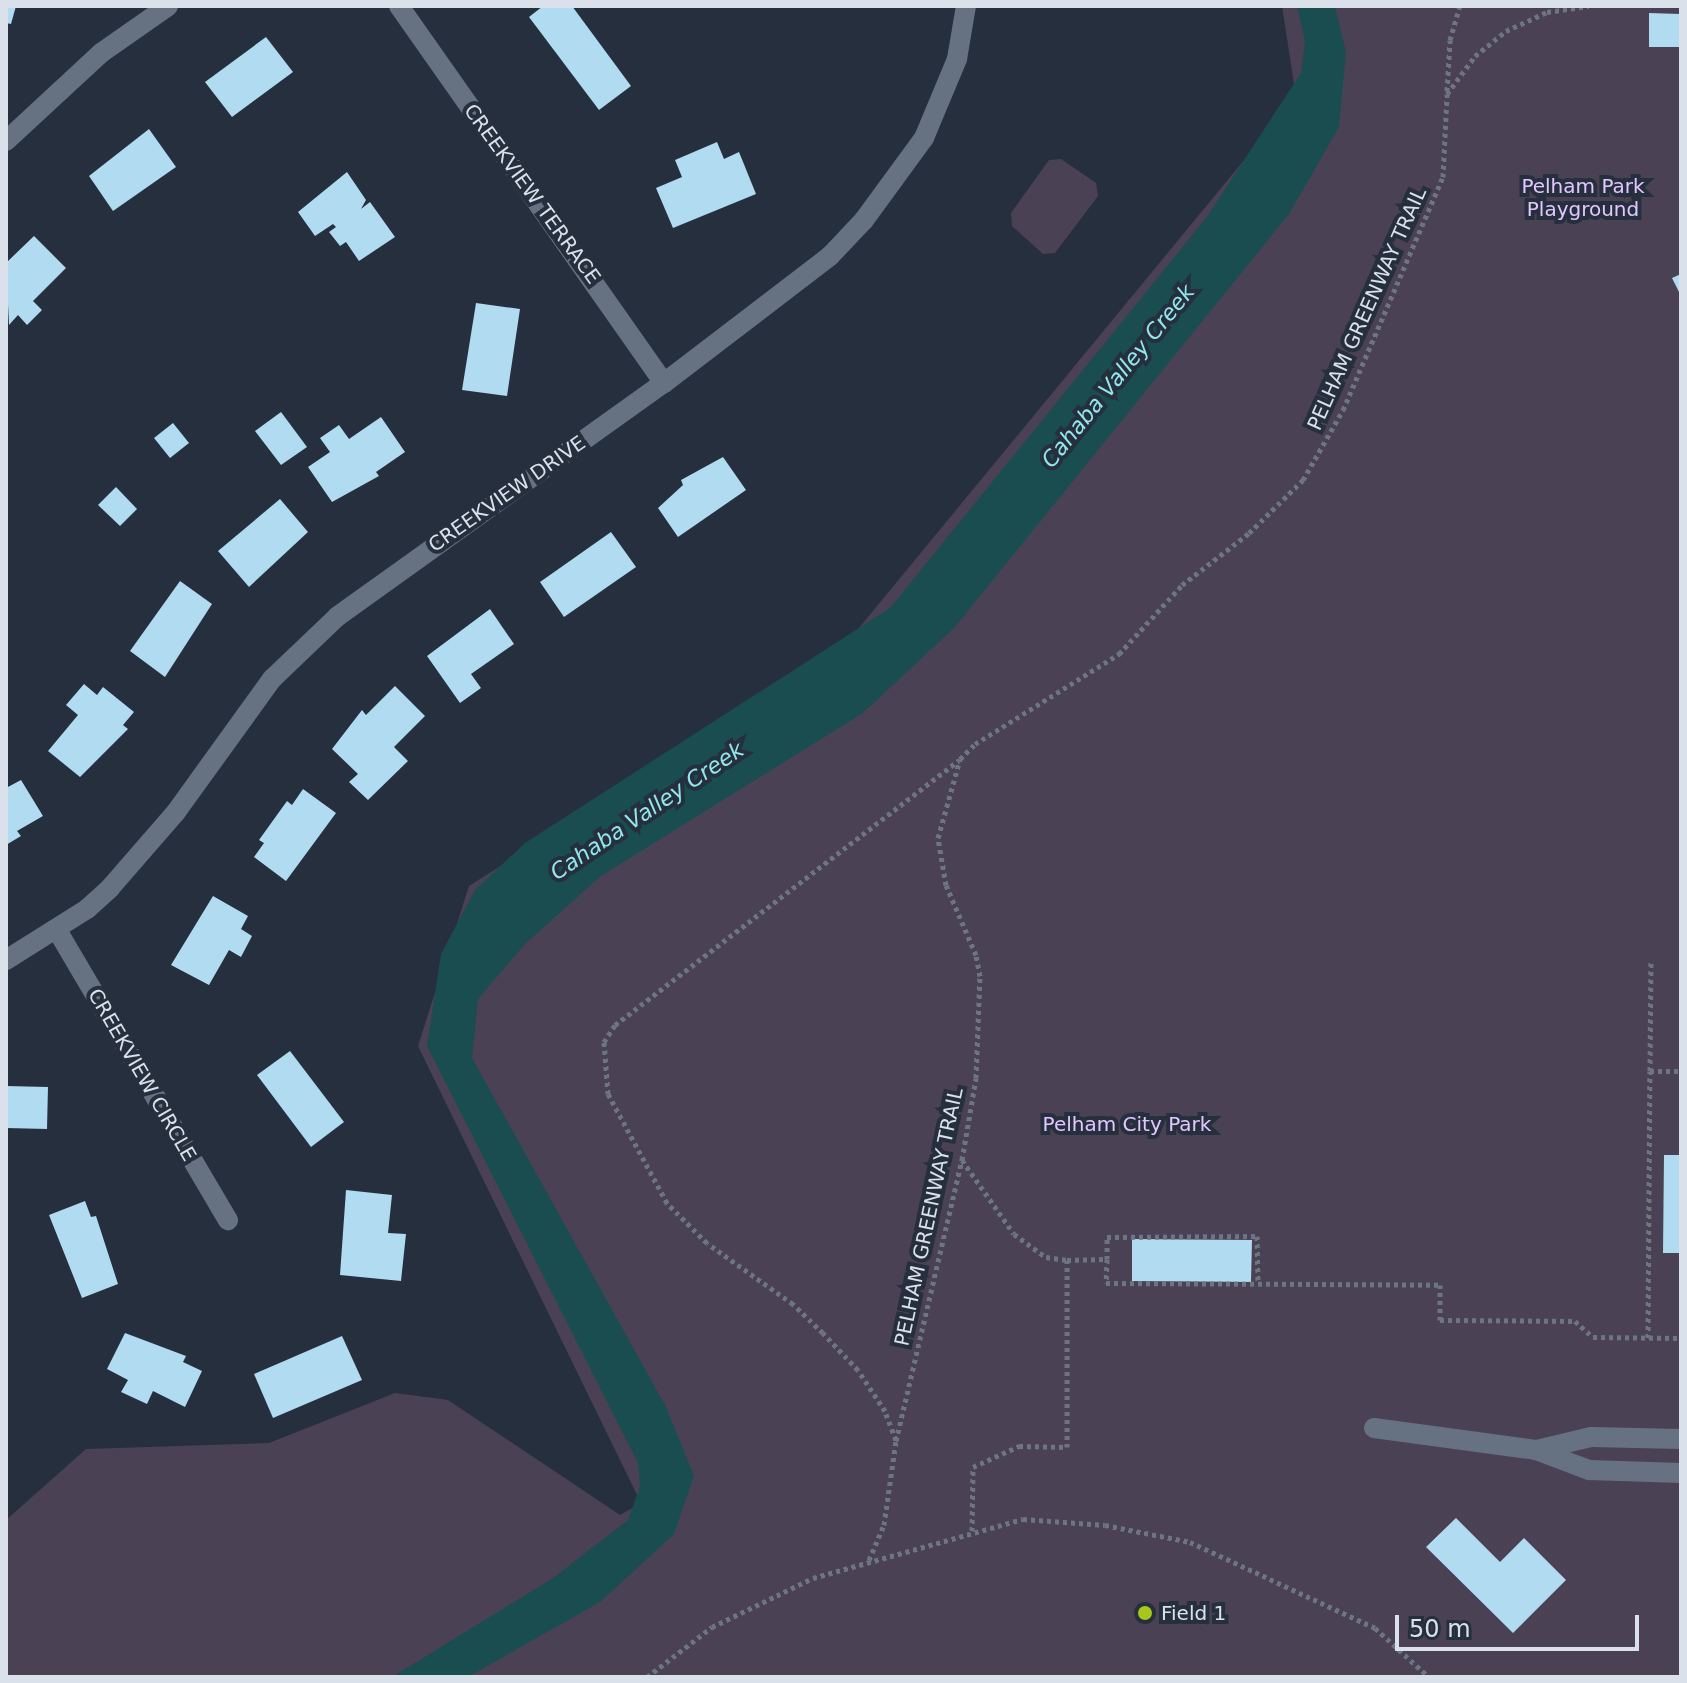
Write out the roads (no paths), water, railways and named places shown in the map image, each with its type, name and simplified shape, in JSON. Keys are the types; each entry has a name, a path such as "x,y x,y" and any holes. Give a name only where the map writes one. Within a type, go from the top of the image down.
{"street":[{"path":"6,141 101,53 168,6"},
{"name":"CREEKVIEW TERRACE","path":"399,6 664,383"},
{"name":"CREEKVIEW DRIVE","path":"6,960 87,909 133,863 246,711 299,650 382,582 664,383 830,256 864,220 924,138 942,102 966,6"},
{"name":"CREEKVIEW CIRCLE","path":"57,930 228,1220"},
{"path":"1374,1428 1536,1450 1589,1470 1681,1473"},
{"path":"1536,1450 1591,1437 1681,1439"}],"water":[{"name":"Cahaba Valley Creek","path":"1297,6 1335,6 1346,52 1339,127 1289,214 954,628 863,713 601,876 525,944 478,999 472,1058 666,1407 694,1476 674,1534 600,1602 468,1677 392,1677 553,1578 628,1520 640,1486 638,1463 427,1046 441,954 475,890 525,843 890,608 1206,218 1301,73 1305,41"}],"place":[{"name":"Field 1","path":"1145,1613"}],"park label":[{"name":"Pelham Park Playground","path":"1583,198"},
{"name":"Pelham City Park","path":"1127,1124"}]}
